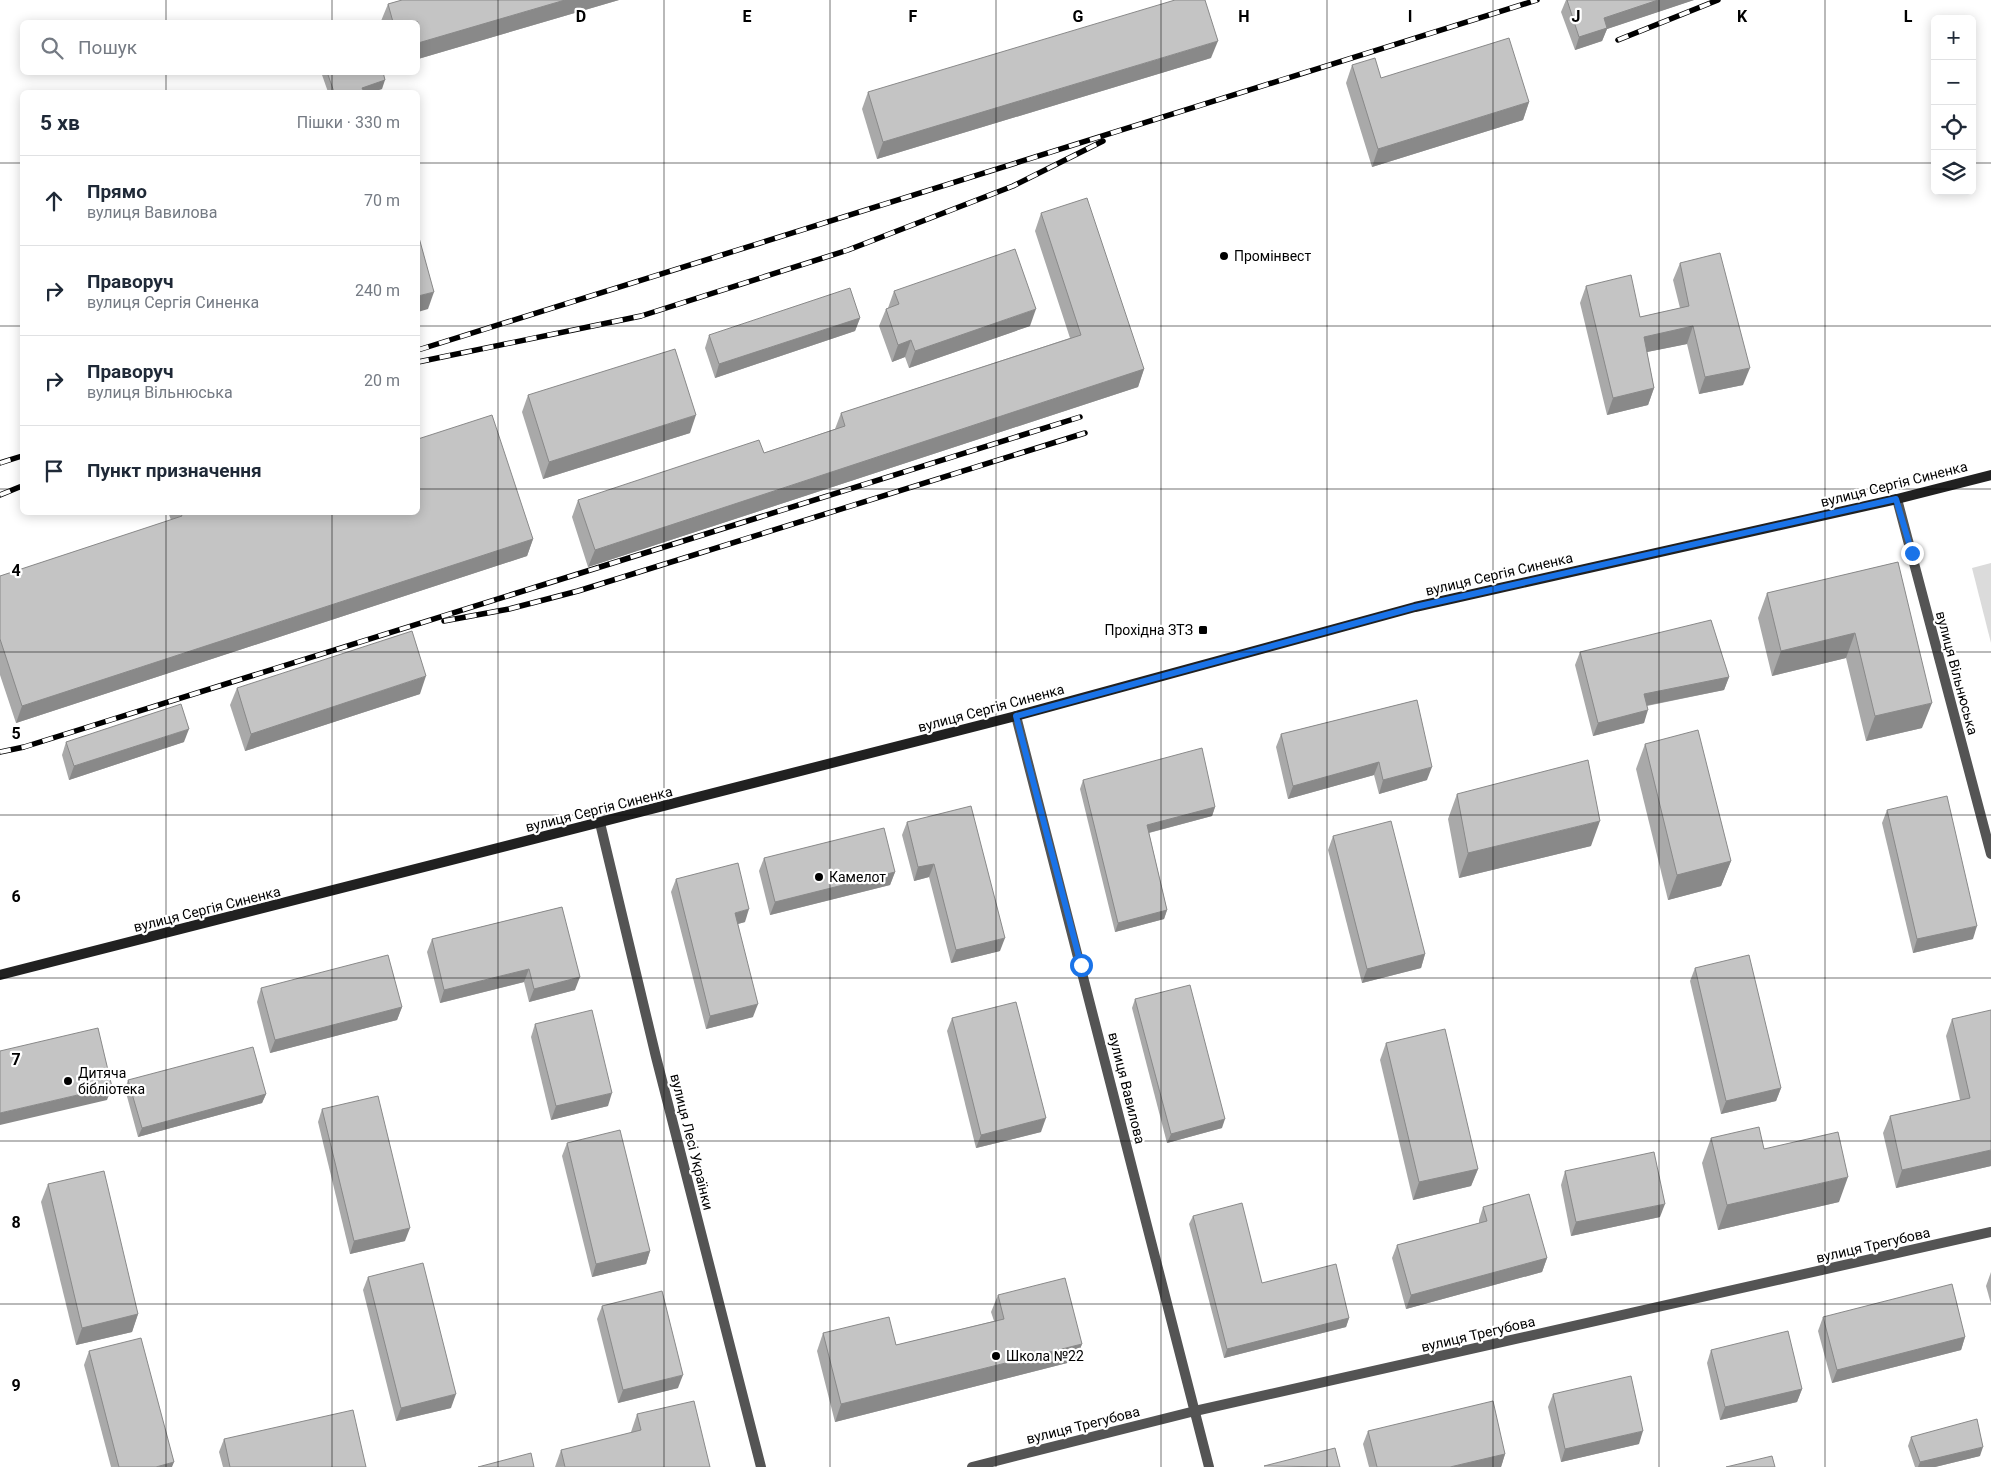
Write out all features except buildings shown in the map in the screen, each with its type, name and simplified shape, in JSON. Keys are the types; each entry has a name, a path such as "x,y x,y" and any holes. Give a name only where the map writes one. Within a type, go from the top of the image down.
{"street":[{"name":"вулиця Сергія Синенка","path":"0,976 1016,716 1415,607 1896,499 1991,475"},
{"name":"вулиця Вільнюська","path":"1896,499 1991,854"},
{"name":"вулиця Вавилова","path":"1016,716 1209,1467"},
{"name":"вулиця Лесі Українки","path":"600,823 656,1057 761,1467"},
{"name":"вулиця Трегубова","path":"972,1467 1195,1411 1991,1232"}],"shaded area":[{"path":"1991,563 1991,643 1972,568"}],"railway":[{"path":"420,349 1537,0"},
{"path":"1618,40 1718,0"},
{"path":"420,362 641,316 848,250 1013,186 1103,141"},
{"path":"0,752 24,747 1080,417"},
{"path":"444,621 509,609 578,591 1085,433"},
{"path":"0,463 20,457"},
{"path":"0,495 20,487"}],"place":[{"name":"Промінвест","path":"1224,256"},
{"name":"Прохідна ЗТЗ","path":"1203,630"},
{"name":"Камелот","path":"819,877"},
{"name":"Дитяча бібліотека","path":"68,1081"},
{"name":"Школа №22","path":"996,1356"}],"route":[{"path":"1081,965 1016,716 1415,607 1896,499 1912,553"}]}
